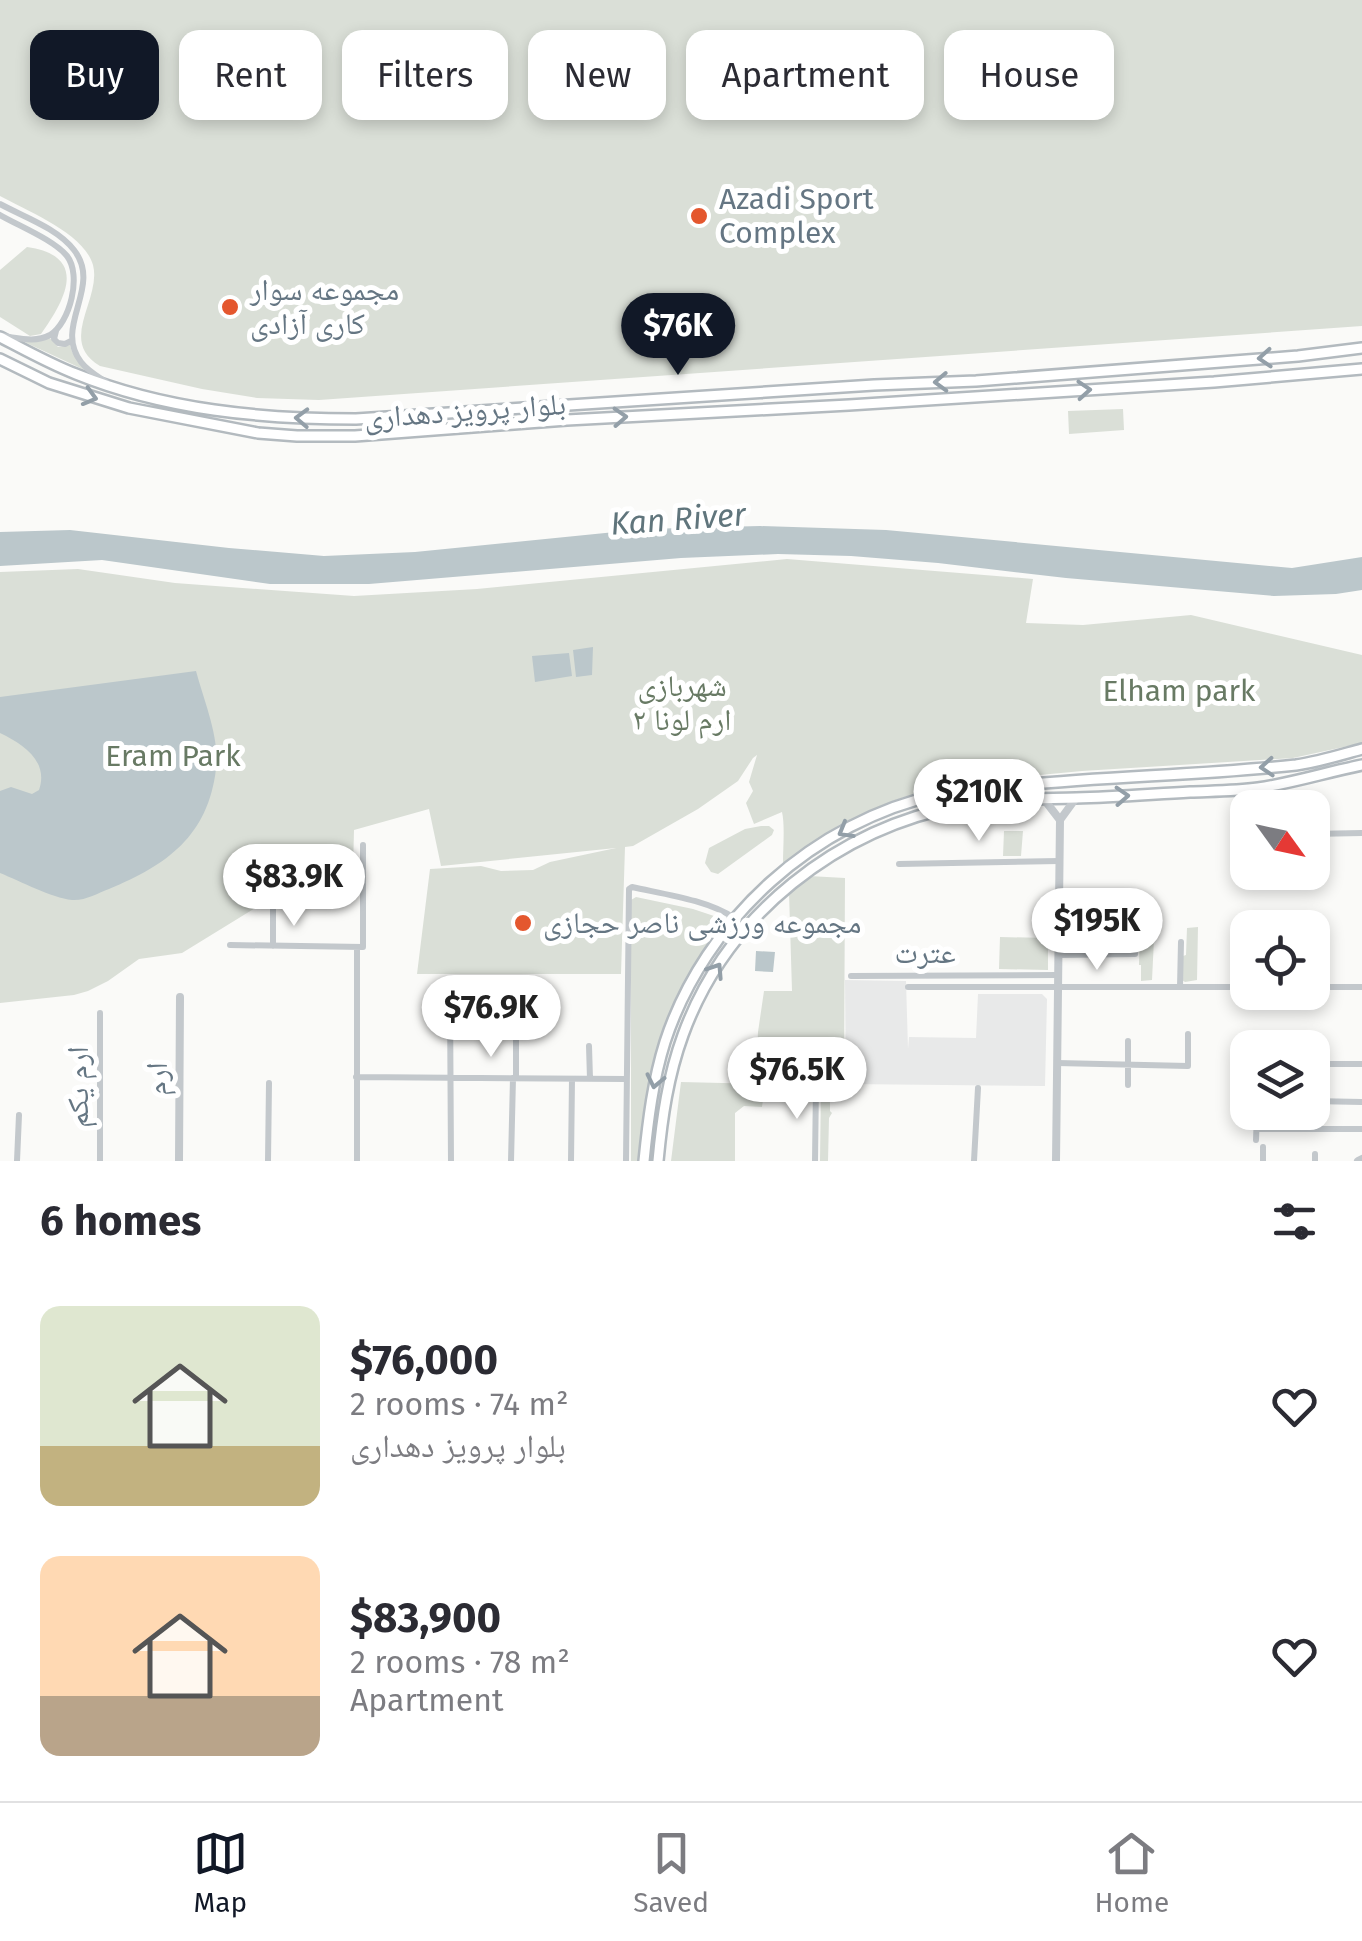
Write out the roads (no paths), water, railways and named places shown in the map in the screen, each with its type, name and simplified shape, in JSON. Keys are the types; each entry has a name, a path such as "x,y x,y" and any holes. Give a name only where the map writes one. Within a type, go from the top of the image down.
{"main road":[{"name":"بلوار پرویز دهداری","path":"0,337 50,363 113,388 181,404 300,419 996,380 1362,348"},
{"name":"بلوار پرویز دهداری","path":"0,359 48,383 130,408 258,433 316,436 1156,386 1362,369"},
{"path":"644,1161 656,1073 670,1027 691,981 734,918 780,874 820,845 887,809 943,793 1299,765 1362,749"},
{"path":"658,1161 674,1062 697,1001 738,938 772,901 803,874 855,840 894,824 966,804 1258,788 1361,766"}],"street":[{"path":"0,204 60,237 76,252 84,282 72,322 72,341 85,367 113,388"},
{"path":"0,215 54,245 69,258 74,288 54,339 65,344 72,341"},
{"path":"0,337 32,340 56,330"},
{"path":"1043,798 1060,820"},
{"path":"1056,1161 1060,820 1076,798"},
{"path":"1330,834 1362,834"},
{"path":"358,1161 356,1076 363,845"},
{"path":"899,864 1060,861"},
{"path":"626,1161 630,888 694,902 734,918"},
{"path":"273,904 273,946"},
{"path":"1180,988 1181,942"},
{"path":"230,946 360,948"},
{"path":"1058,955 1135,954"},
{"name":"عترت","path":"852,976 1058,975"},
{"path":"908,987 1230,987"},
{"path":"1330,987 1362,987"},
{"name":"ارم","path":"179,1161 180,997"},
{"path":"450,998 451,1161"},
{"path":"512,1161 516,998"},
{"name":"ارم یکم","path":"100,1013 100,1161"},
{"path":"1057,1063 1188,1066 1188,1034"},
{"path":"1128,1041 1128,1085"},
{"path":"590,1046 590,1079"},
{"path":"1330,1064 1362,1064"},
{"path":"356,1076 626,1079"},
{"path":"571,1161 572,1079"},
{"path":"268,1161 269,1082"},
{"path":"815,1161 816,1084"},
{"path":"974,1161 978,1088"},
{"path":"1330,1101 1362,1102"},
{"path":"17,1161 19,1115"},
{"path":"1256,1130 1256,1140"},
{"path":"1330,1130 1362,1130"},
{"path":"1263,1161 1264,1147"}],"place":[{"name":"Azadi Sport Complex","path":"699,216"},
{"name":"مجموعه سوار کاری آزادی","path":"230,307"},
{"name":"مجموعه ورزشی ناصر حجازی","path":"523,923"}],"water label":[{"name":"Kan River","path":"678,519"}],"park label":[{"name":"Elham park","path":"1179,691"},
{"name":"شهربازی ارم لونا ۲","path":"682,703"},
{"name":"Eram Park","path":"173,756"}]}
